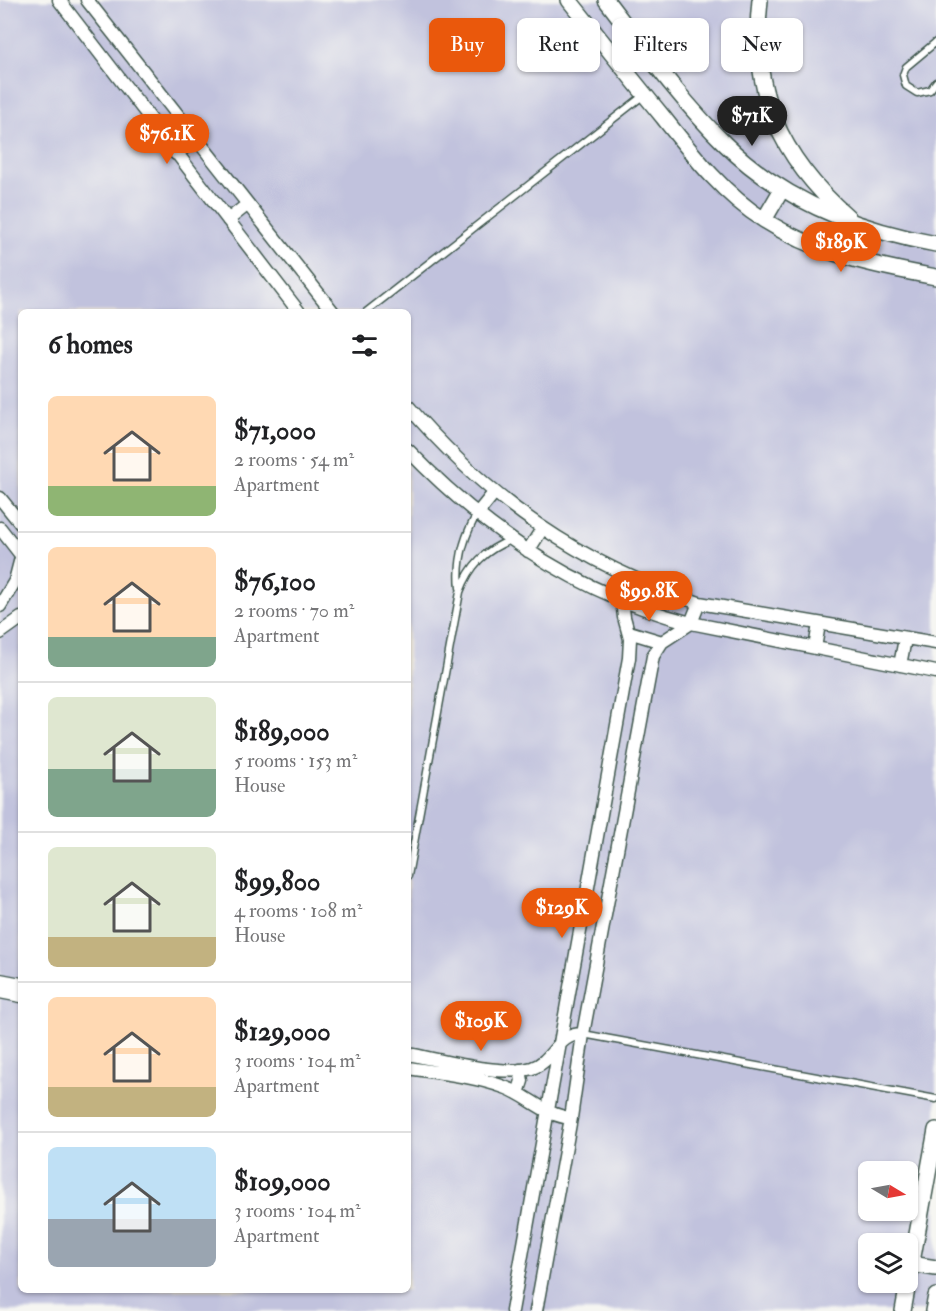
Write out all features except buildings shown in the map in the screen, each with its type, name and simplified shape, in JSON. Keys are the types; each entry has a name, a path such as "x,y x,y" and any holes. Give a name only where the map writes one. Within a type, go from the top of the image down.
{"street":[{"path":"59,0 297,309"},
{"path":"87,0 331,309"},
{"path":"569,0 714,178 764,220 837,255 864,263 936,277"},
{"path":"606,0 668,80 724,144 782,189 819,209 857,225 898,237 936,244"},
{"path":"760,0 758,28 763,85 782,139 815,186 857,225"},
{"path":"78,25 96,11"},
{"path":"176,154 196,139"},
{"path":"764,220 782,189"},
{"path":"228,220 248,204"},
{"path":"411,410 463,466 494,493 542,529 591,558 632,578 699,603 936,643"},
{"path":"411,453 477,514 512,540 590,586 622,600 665,617 691,623 936,672"},
{"path":"477,514 494,493"},
{"path":"0,498 18,520"},
{"path":"0,528 18,552"},
{"path":"528,551 542,529"},
{"path":"0,606 16,593 18,573"},
{"path":"512,1311 630,652 629,632 622,600 632,578"},
{"path":"536,1311 653,656 662,642 691,623 699,603"},
{"path":"0,633 18,620"},
{"path":"815,648 819,624"},
{"path":"629,632 662,642"},
{"path":"900,665 905,639"},
{"path":"623,691 646,696"},
{"path":"606,786 629,790"},
{"path":"3,986 18,984"},
{"path":"3,986 18,994"},
{"path":"411,1068 472,1072 520,1070 539,1065 547,1059 558,1044 570,1035 584,1034"},
{"path":"411,1055 472,1072 518,1093 548,1112 571,1118"},
{"path":"518,1093 522,1082 520,1070"},
{"path":"918,1233 936,1130"},
{"path":"918,1265 936,1268"},
{"path":"903,1311 906,1293"},
{"path":"933,1311 936,1296"}],"lane":[{"path":"936,42 906,67 903,75 906,86 917,93 930,90 936,82"},
{"path":"370,309 645,95"},
{"path":"460,592 461,552 469,528 477,514"},
{"path":"411,860 460,592 465,578 479,559 497,545 512,540"},
{"path":"584,1034 936,1099"}],"shaded area":[{"path":"0,0 936,0 936,1311 0,1311"}]}
